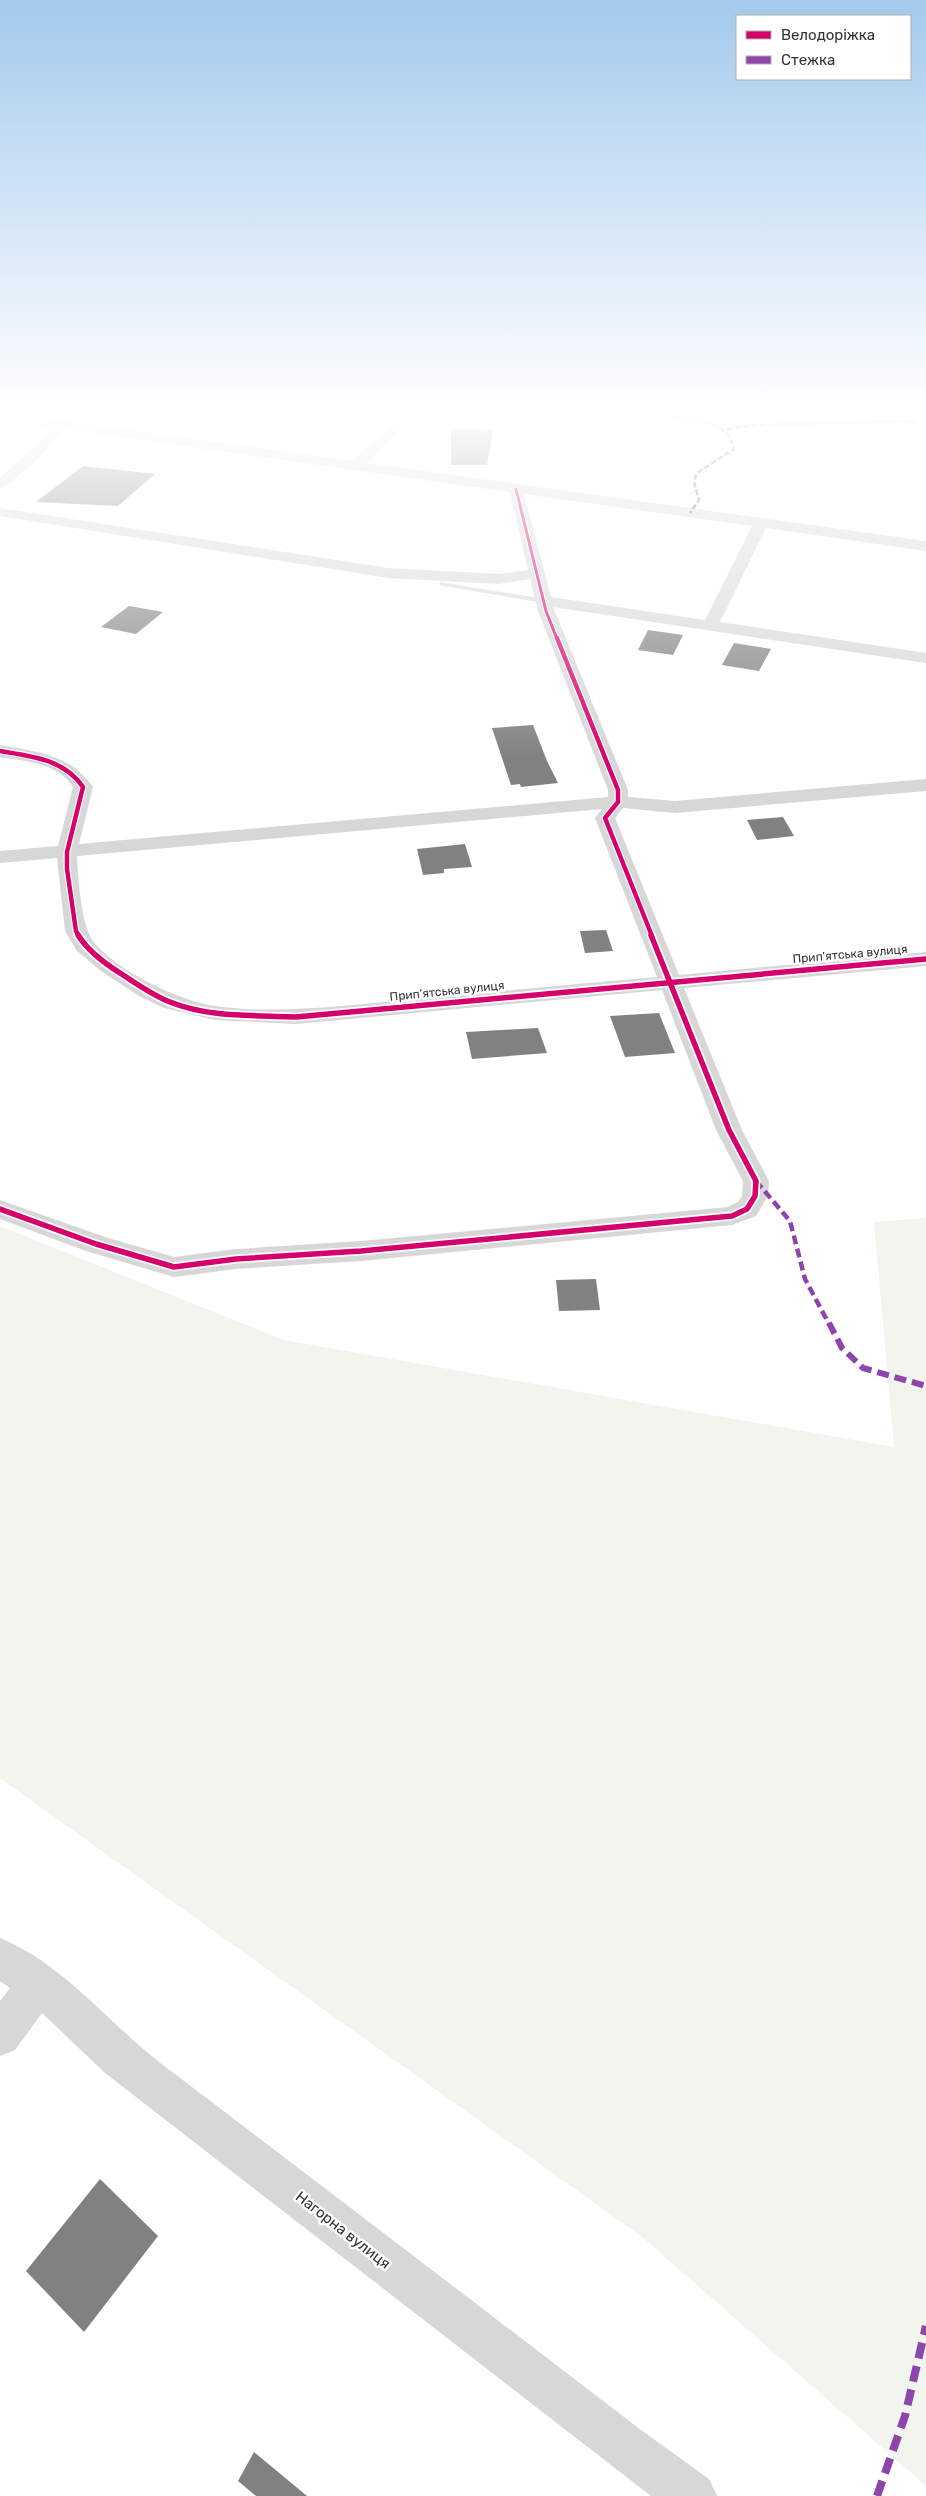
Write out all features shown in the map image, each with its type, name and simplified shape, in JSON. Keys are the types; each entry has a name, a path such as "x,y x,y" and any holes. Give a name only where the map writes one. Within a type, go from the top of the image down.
{"street":[{"path":"105,528 388,573 499,579 537,573"},
{"path":"0,1209 96,1244 174,1267 236,1259 362,1251 732,1216 748,1209 755,1196 756,1181 729,1130 605,818 618,802 618,790 546,611 526,528"},
{"path":"710,626 759,528"},
{"path":"795,528 926,546"},
{"path":"544,601 926,658"},
{"name":"Прип’ятська вулиця","path":"0,751 58,765 79,779 83,787 67,852 67,869 76,931 85,946 147,991 172,1003 215,1013 296,1017 669,981 926,959"},
{"path":"0,857 618,802 675,807 926,785"},
{"name":"Нагорна вулиця","path":"0,1958 39,1982 120,2058 624,2447 692,2496"},
{"path":"0,2035 39,1982"}],"lane":[{"path":"443,584 544,601"}],"shaded area":[{"path":"926,1218 926,2486 641,2236 0,1778 0,1226 284,1340 894,1447 874,1222"}],"building":[{"path":"129,606 163,612 136,634 101,627"},
{"path":"648,630 683,635 673,655 638,650"},
{"path":"734,643 771,649 759,671 722,665"},
{"path":"533,725 558,783 521,787 520,784 511,785 492,728"},
{"path":"783,817 794,836 757,840 747,820"},
{"path":"465,844 472,867 444,869 444,873 423,875 417,849"},
{"path":"606,930 613,951 585,953 580,931"},
{"path":"659,1013 675,1053 625,1057 610,1016"},
{"path":"538,1028 547,1053 472,1059 466,1032"},
{"path":"596,1279 600,1310 559,1311 556,1280"},
{"path":"100,2179 158,2236 84,2332 26,2271"},
{"path":"254,2452 307,2496 256,2496 238,2481"}],"marked path":[{"path":"756,1181 790,1221 805,1279 842,1348 863,1368 926,1386"},
{"path":"877,2496 905,2416 926,2326"}],"cycle path":[{"path":"0,1209 96,1244 174,1267 236,1259 361,1251 732,1216 747,1209 755,1196 756,1181 729,1130 605,818 618,802 618,790 546,611 526,528"},
{"path":"0,751 34,757 58,765 68,770 83,787 67,852 67,869 76,931 85,946 109,966 147,991 172,1003 215,1013 296,1017 926,959"}]}
